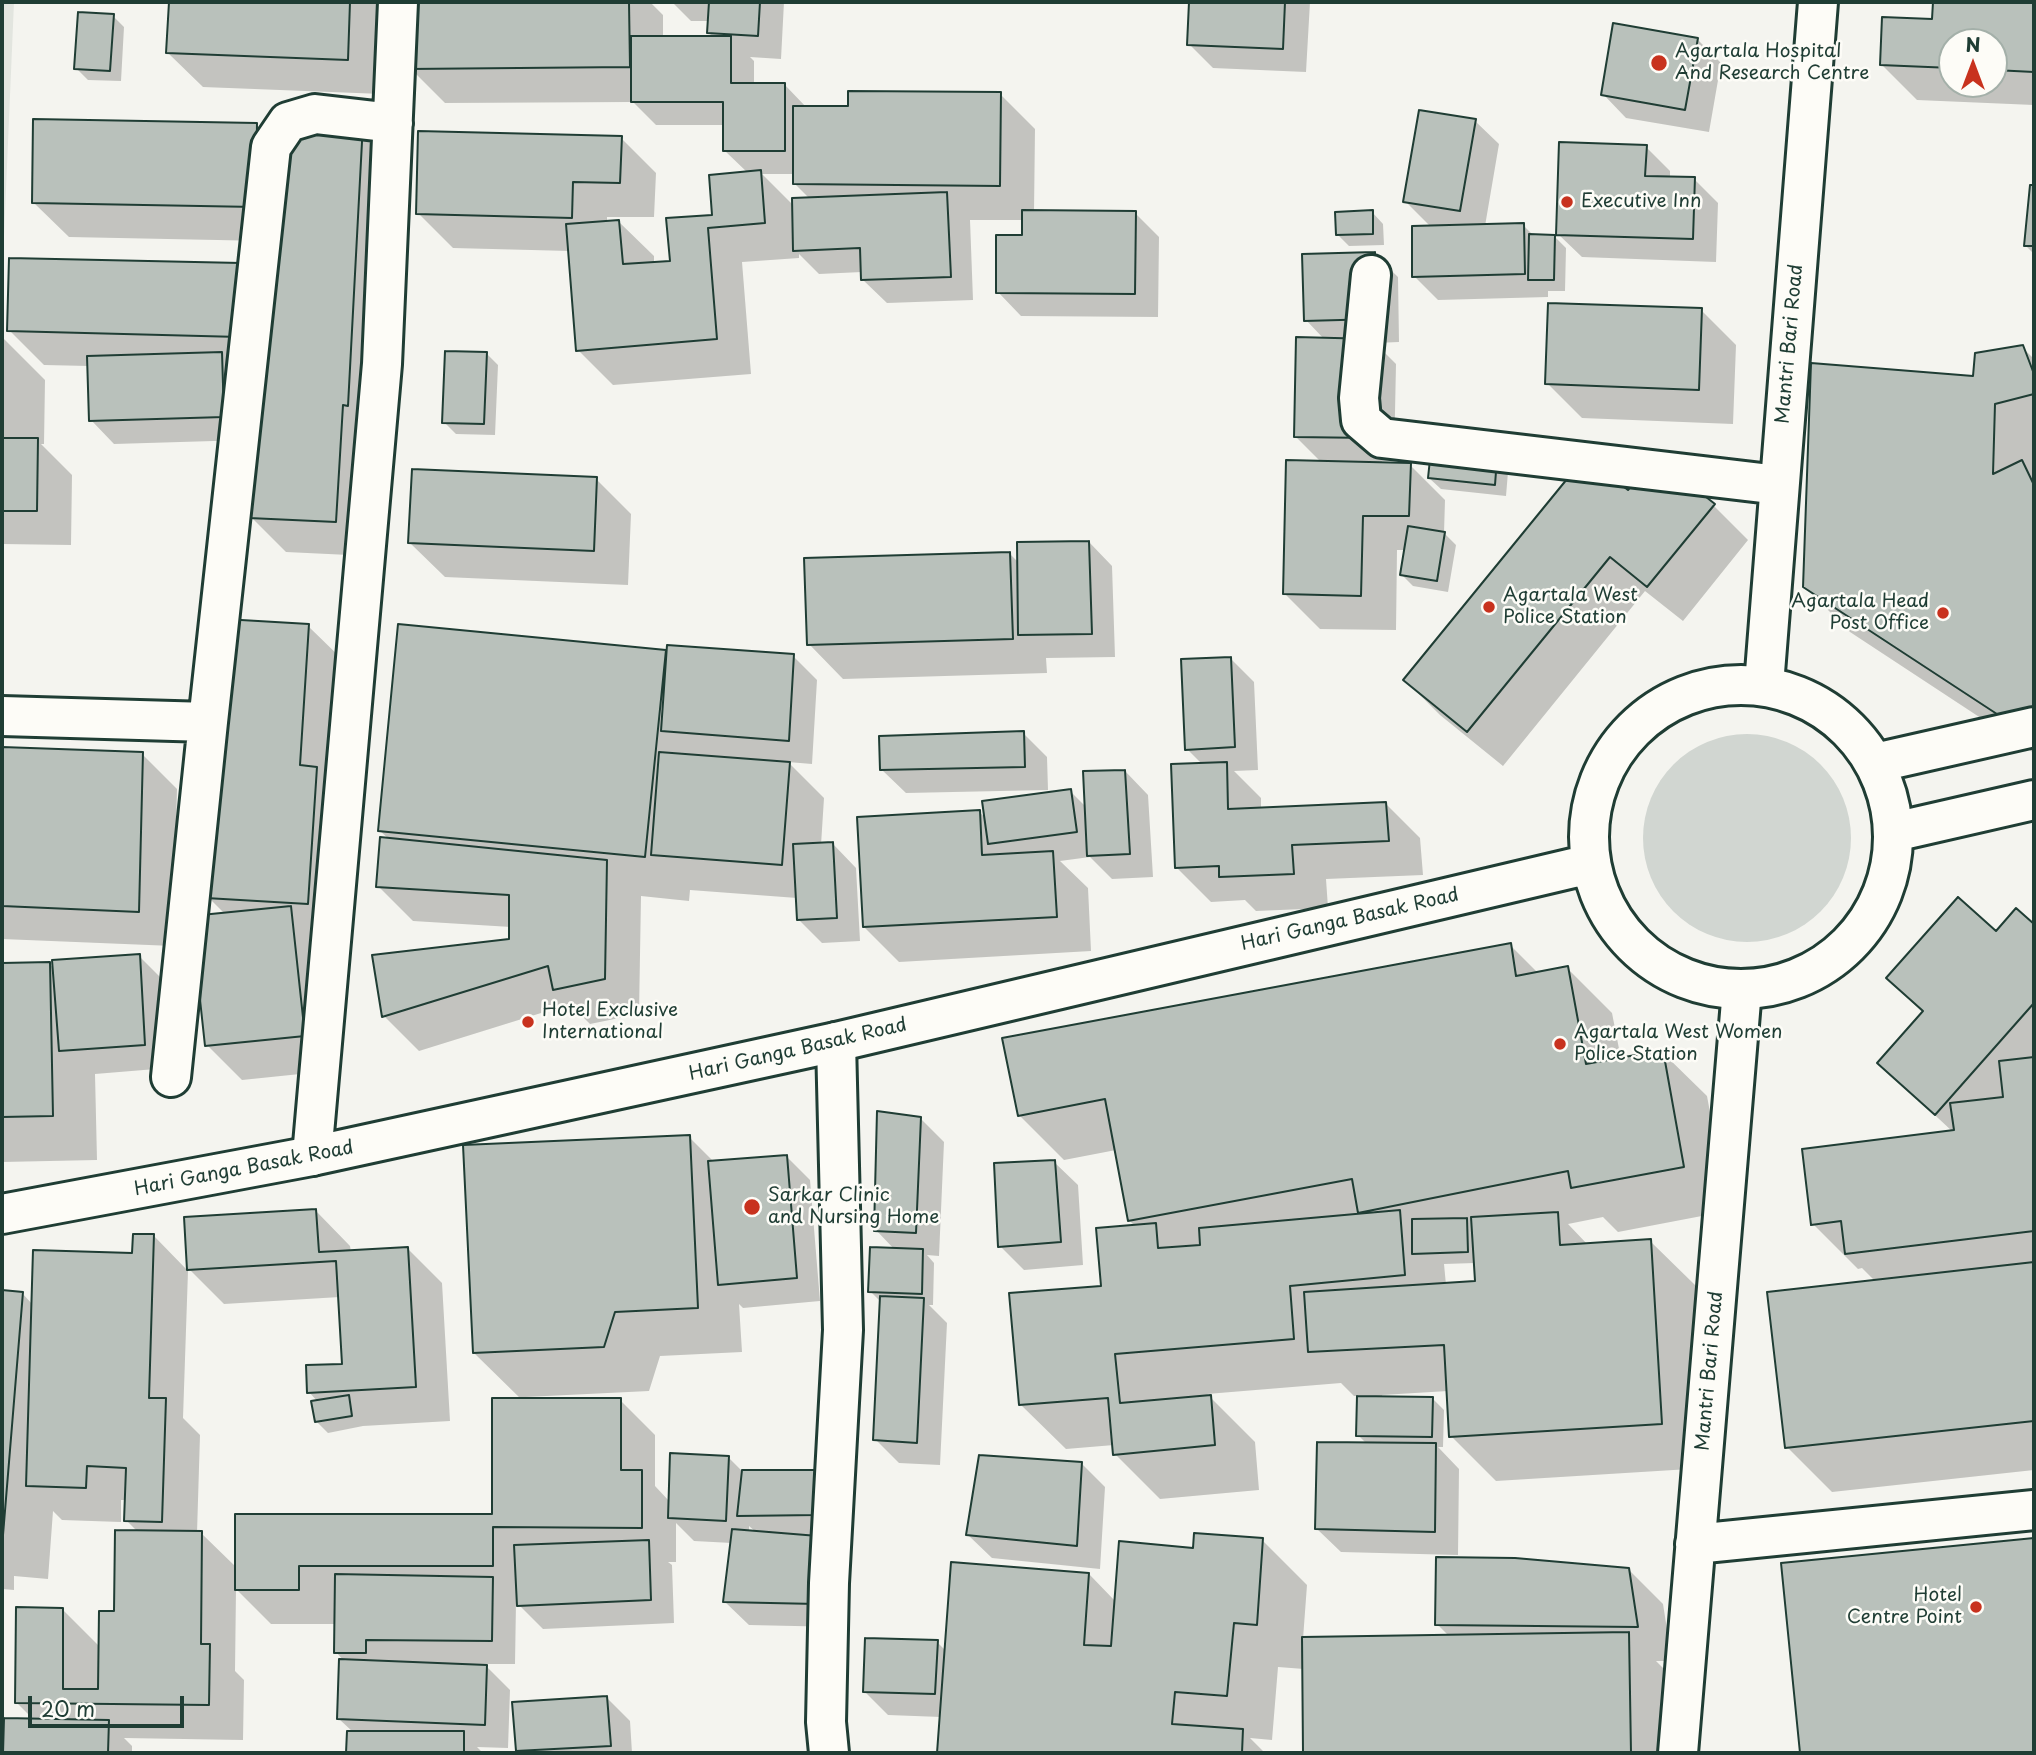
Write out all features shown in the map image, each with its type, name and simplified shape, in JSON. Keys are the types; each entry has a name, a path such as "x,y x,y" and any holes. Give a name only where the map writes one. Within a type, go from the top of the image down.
{"street":[{"path":"312,1156 382,364 398,2"},
{"name":"Mantri Bari Road","path":"1764,685 1818,2"},
{"path":"171,1077 271,147 288,122 315,114 393,124"},
{"path":"1371,275 1359,398 1361,420 1382,438 1779,485"},
{"path":"1716,685 1764,685 1808,699 1846,726 1875,763 1889,796 1894,832 1890,872 1875,910 1851,942 1819,967 1783,984 1742,989 1700,984 1661,967 1627,940 1603,904 1590,864 1589,816 1603,770 1631,730 1669,701 1716,685"},
{"path":"2,716 208,722"},
{"path":"1875,763 2034,727"},
{"path":"1894,832 2034,800"},
{"name":"Hari Ganga Basak Road","path":"2,1214 312,1156 836,1042 1590,864"},
{"name":"Mantri Bari Road","path":"1678,1753 1742,989"},
{"path":"829,1753 826,1722 829,1583 843,1330 836,1042"},
{"path":"1695,1544 2034,1510"}],"shaded area":[{"path":"2,2 14,2 2,283"},
{"path":"1747,734 1787,742 1805,751 1821,764 1834,780 1843,798 1851,838 1843,878 1834,896 1821,912 1805,925 1787,934 1747,942 1707,934 1689,925 1673,912 1660,896 1651,878 1643,838 1651,798 1660,780 1673,764 1689,751 1707,742"}],"building":[{"path":"169,2 350,2 348,60 166,53"},
{"path":"407,2 629,2 630,67 408,69"},
{"path":"709,2 760,2 758,36 707,33"},
{"path":"1189,2 1285,2 1283,49 1187,45"},
{"path":"1933,2 2034,2 2034,72 2008,71 2008,28 1938,28 1938,67 1880,65 1882,17 1932,19"},
{"path":"78,12 114,14 110,71 74,69"},
{"path":"1613,23 1698,38 1685,110 1601,95"},
{"path":"631,36 731,36 731,83 785,83 785,151 723,151 723,102 631,102"},
{"path":"848,91 1001,92 1000,186 793,184 793,106 848,106"},
{"path":"1419,110 1476,119 1460,211 1403,202"},
{"path":"33,119 257,123 256,207 32,203"},
{"path":"271,119 363,123 348,406 343,405 336,522 249,518"},
{"path":"418,131 622,136 620,183 573,182 572,218 416,214"},
{"path":"1559,142 1647,145 1645,176 1695,177 1693,239 1556,235"},
{"path":"761,170 765,223 708,228 717,339 576,351 566,224 619,220 623,264 670,261 666,218 712,215 709,175"},
{"path":"2030,185 2034,185 2034,246 2024,246"},
{"path":"947,192 951,277 861,280 860,248 793,251 792,198"},
{"path":"1022,210 1136,211 1135,294 996,293 996,235 1022,235"},
{"path":"1373,210 1373,234 1336,235 1335,212"},
{"path":"1524,223 1525,274 1412,277 1412,226"},
{"path":"1529,234 1555,235 1554,280 1528,280"},
{"path":"1375,252 1377,319 1304,321 1302,254"},
{"path":"9,258 241,263 240,337 7,331"},
{"path":"1548,303 1702,308 1699,390 1545,384"},
{"path":"1296,337 1373,339 1371,438 1294,437"},
{"path":"2023,345 2034,374 2034,394 1995,404 1993,474 2022,460 2034,485 2034,707 2003,718 1803,587 1811,363 1973,376 1975,353"},
{"path":"445,351 487,352 484,424 442,423"},
{"path":"222,352 224,417 89,421 87,356"},
{"path":"2,438 38,438 37,511 2,511"},
{"path":"1431,450 1497,458 1495,485 1428,478"},
{"path":"1585,457 1628,490 1655,457 1715,504 1647,587 1610,557 1467,732 1403,680"},
{"path":"1286,460 1411,463 1409,516 1363,516 1361,596 1283,594"},
{"path":"412,469 597,477 594,551 408,543"},
{"path":"1408,526 1445,532 1437,581 1400,575"},
{"path":"1089,541 1092,634 1018,635 1017,542"},
{"path":"1010,552 1013,639 807,645 804,558"},
{"path":"224,619 309,624 300,765 317,767 308,904 206,898"},
{"path":"398,624 666,650 645,857 378,831"},
{"path":"667,645 794,654 789,741 661,731"},
{"path":"1231,657 1235,747 1185,750 1181,659"},
{"path":"1024,731 1025,767 880,770 879,736"},
{"path":"2,747 143,752 139,912 2,906"},
{"path":"659,752 790,762 782,865 651,855"},
{"path":"1227,762 1228,809 1386,802 1389,841 1292,845 1294,874 1219,877 1219,866 1175,868 1171,764"},
{"path":"1125,770 1130,854 1087,856 1083,771"},
{"path":"1071,789 1077,832 988,844 982,801"},
{"path":"980,810 982,855 1053,851 1057,917 863,927 857,817"},
{"path":"380,837 607,860 605,979 553,990 548,966 382,1017 372,955 509,939 509,895 376,887"},
{"path":"833,842 837,918 797,920 793,844"},
{"path":"1958,897 1996,931 2016,908 2034,924 2034,1003 1935,1115 1877,1063 1923,1011 1886,978"},
{"path":"291,906 305,1036 205,1046 191,916"},
{"path":"1511,943 1516,976 1568,966 1586,1064 1663,1050 1684,1167 1571,1188 1568,1171 1358,1213 1352,1179 1128,1221 1105,1099 1018,1116 1002,1038"},
{"path":"140,954 145,1045 59,1051 52,960"},
{"path":"50,962 53,1116 2,1117 2,963"},
{"path":"2034,1057 2034,1231 1845,1254 1841,1221 1811,1225 1802,1149 1954,1130 1950,1103 2003,1097 1999,1061"},
{"path":"877,1111 921,1117 916,1233 874,1231"},
{"path":"690,1135 698,1308 615,1312 604,1347 473,1353 463,1145"},
{"path":"787,1155 797,1278 718,1285 708,1161"},
{"path":"1055,1160 1061,1242 998,1247 994,1163"},
{"path":"316,1209 319,1252 408,1247 416,1387 307,1393 306,1365 342,1364 336,1261 187,1270 184,1217"},
{"path":"1400,1210 1405,1275 1290,1286 1294,1339 1115,1354 1120,1403 1211,1395 1215,1445 1113,1455 1108,1398 1019,1405 1009,1293 1101,1286 1096,1228 1156,1223 1158,1248 1200,1245 1199,1228"},
{"path":"1558,1212 1560,1245 1651,1239 1662,1424 1449,1437 1444,1345 1308,1352 1304,1292 1475,1281 1471,1217"},
{"path":"1467,1218 1468,1252 1412,1254 1412,1219"},
{"path":"133,1234 154,1234 149,1398 166,1398 162,1522 124,1521 126,1468 87,1466 86,1488 26,1486 33,1250 132,1253"},
{"path":"870,1247 923,1249 922,1294 868,1292"},
{"path":"2034,1262 2034,1421 1785,1448 1767,1292"},
{"path":"2,1290 23,1292 3,1535 2,1534"},
{"path":"880,1296 924,1298 917,1443 873,1440"},
{"path":"349,1395 352,1416 315,1422 311,1401"},
{"path":"1357,1396 1433,1397 1432,1437 1356,1436"},
{"path":"492,1398 621,1398 621,1470 642,1470 642,1528 493,1527 493,1566 299,1566 299,1590 235,1590 235,1514 492,1514"},
{"path":"1317,1442 1436,1443 1435,1532 1315,1529"},
{"path":"670,1453 729,1456 726,1521 668,1518"},
{"path":"979,1455 1082,1462 1077,1546 966,1535"},
{"path":"742,1470 818,1470 817,1515 737,1516"},
{"path":"732,1529 818,1536 817,1604 723,1602"},
{"path":"115,1530 202,1531 201,1644 210,1644 209,1705 15,1703 16,1607 63,1608 63,1689 98,1689 99,1611 114,1611"},
{"path":"1194,1533 1263,1538 1257,1625 1234,1623 1227,1696 1175,1692 1172,1724 1243,1729 1242,1753 937,1753 951,1562 1089,1573 1084,1645 1111,1646 1119,1541 1193,1548"},
{"path":"2034,1538 2034,1753 1800,1753 1781,1563"},
{"path":"649,1540 651,1600 517,1606 514,1545"},
{"path":"1436,1557 1515,1558 1629,1568 1638,1627 1435,1625"},
{"path":"335,1574 493,1577 492,1641 366,1640 366,1653 334,1653"},
{"path":"1629,1632 1631,1753 1303,1753 1302,1637"},
{"path":"865,1638 938,1640 935,1694 863,1692"},
{"path":"339,1659 487,1665 485,1725 337,1719"},
{"path":"607,1696 611,1746 516,1751 512,1702"},
{"path":"4,1718 109,1720 108,1753 3,1753"},
{"path":"347,1731 464,1731 464,1753 346,1753"}],"place":[{"name":"Agartala Hospital And Research Centre","path":"1659,63"},
{"name":"Executive Inn","path":"1567,202"},
{"name":"Agartala West Police Station","path":"1489,607"},
{"name":"Agartala Head Post Office","path":"1943,613"},
{"name":"Hotel Exclusive International","path":"528,1022"},
{"name":"Agartala West Women Police Station","path":"1560,1044"},
{"name":"Sarkar Clinic and Nursing Home","path":"752,1207"},
{"name":"Hotel Centre Point","path":"1976,1607"}]}
